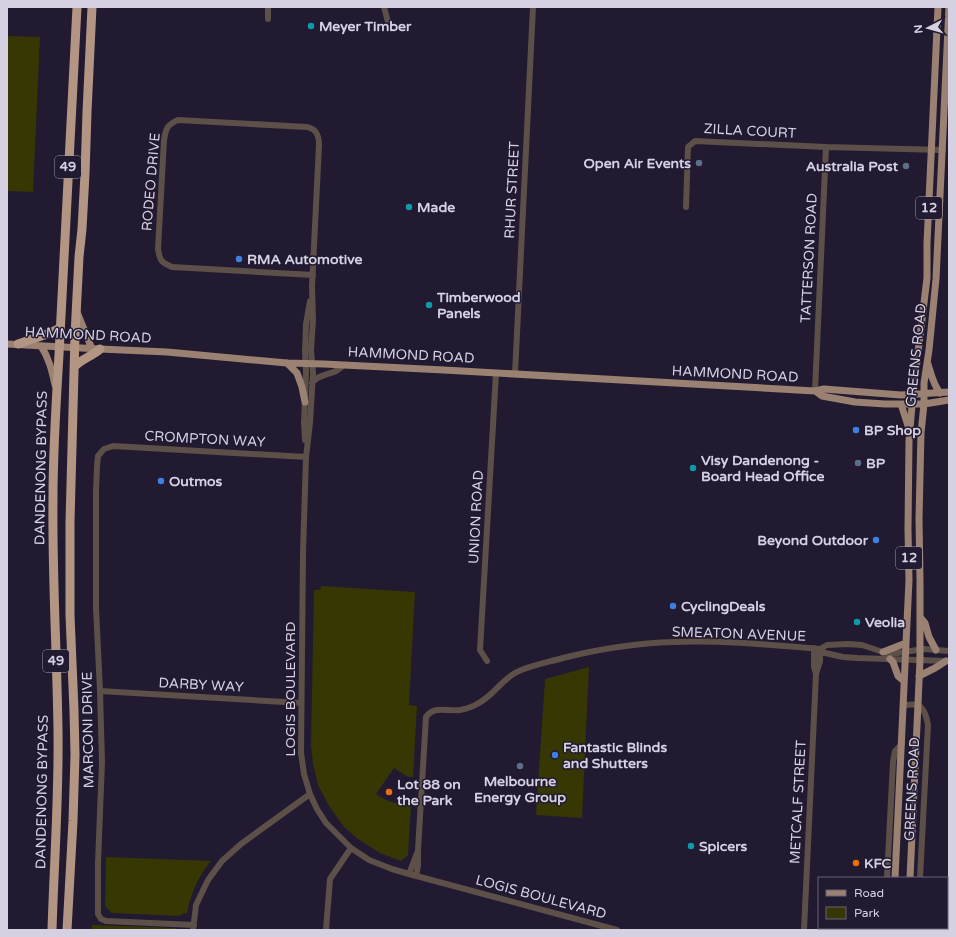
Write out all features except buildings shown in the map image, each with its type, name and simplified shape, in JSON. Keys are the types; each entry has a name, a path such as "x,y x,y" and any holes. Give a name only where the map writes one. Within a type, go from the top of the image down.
{"highway":[{"name":"DANDENONG BYPASS","path":"52,930 59,759 52,527 54,434 77,7"},
{"name":"49","path":"67,930 73,828 75,755 70,615 70,522 75,348 79,257 85,182 92,7"},
{"path":"18,344 60,328"},
{"path":"75,366 80,361 93,355 96,349"}],"main road":[{"name":"GREENS ROAD","path":"895,877 910,569 908,529 910,432 927,267 938,7"},
{"name":"GREENS ROAD","path":"910,877 920,660 919,504 924,383 928,361 937,267 949,7"},
{"path":"927,267 937,267"},
{"path":"77,312 96,349"},
{"name":"HAMMOND ROAD","path":"7,344 167,352 287,363 515,374 815,392 824,389 901,395 949,392"},
{"path":"41,346 50,363 56,392"},
{"path":"928,361 933,381 940,393"},
{"path":"287,363 297,373 305,402"},
{"name":"HAMMOND ROAD","path":"815,392 822,396 855,402 885,404 924,404 949,400"},
{"path":"900,404 910,432"},
{"path":"920,617 925,623 929,637 936,650"},
{"path":"883,652 906,642"},
{"path":"890,659 893,662 898,676 904,681"},
{"path":"919,676 948,661"}],"street":[{"path":"268,7 268,20"},
{"path":"384,7 388,22"},
{"name":"RHUR STREET","path":"515,374 533,7"},
{"name":"RODEO DRIVE","path":"309,363 311,350 312,286 313,275 319,145 319,138 317,134 314,129 307,127 189,120 178,120 171,123 166,128 163,148 158,249 163,263 172,267 313,275"},
{"name":"ZILLA COURT","path":"686,207 688,147 695,140 826,147"},
{"path":"826,147 943,150"},
{"name":"TATTERSON ROAD","path":"815,392 826,147"},
{"name":"LOGIS BOULEVARD","path":"306,454 310,423 312,383 309,363"},
{"name":"LOGIS BOULEVARD","path":"309,363 304,423 306,454 300,753 310,794 317,809 326,823 351,848 369,860 392,869 592,927 618,930"},
{"path":"312,383 318,378 336,371 344,365"},
{"name":"UNION ROAD","path":"486,661 480,650 496,373"},
{"name":"CROMPTON WAY","path":"104,450 113,446 306,454"},
{"name":"MARCONI DRIVE","path":"104,450 98,456 96,466 96,608 102,762 98,863 98,914 101,919 106,921 193,928"},
{"name":"SMEATON AVENUE","path":"413,875 418,866 427,715 431,711 435,710 460,710 477,704 491,695 508,677 518,671 579,654 610,648 674,642 704,642 817,649 825,653 838,656 890,659 906,656"},
{"name":"SMEATON AVENUE","path":"817,649 827,645 848,644 906,656"},
{"name":"METCALF STREET","path":"804,930 816,674 820,661 817,649"},
{"path":"906,656 920,650 949,650"},
{"path":"906,656 920,660 948,661"},
{"name":"DARBY WAY","path":"100,691 301,702"},
{"path":"904,705 918,705"},
{"name":"GREENS ROAD","path":"918,705 922,708 928,720 920,877"},
{"name":"GREENS ROAD","path":"887,877 893,758 895,751 902,744"},
{"path":"193,928 196,905 208,880 222,860 241,844 310,794"},
{"path":"326,930 330,879 351,848"}],"green space":[{"path":"7,36 40,37 33,192 7,191"},
{"path":"321,586 415,592 409,705 417,706 413,777 408,777 394,768 376,794 392,802 411,805 408,855 401,861 380,853 358,839 344,827 329,806 318,785 313,764 311,745 314,590 320,590"},
{"path":"589,667 582,818 536,815 545,679"},
{"path":"106,857 211,861 202,873 196,886 187,913 179,916 112,913 105,906"},
{"path":"92,925 175,928 180,930 92,930"}],"place":[{"name":"Meyer Timber","path":"311,26"},
{"name":"Open Air Events","path":"699,163"},
{"name":"Australia Post","path":"906,166"},
{"name":"Made","path":"409,207"},
{"name":"RMA Automotive","path":"239,259"},
{"name":"Timberwood Panels","path":"429,305"},
{"name":"BP Shop","path":"856,430"},
{"name":"BP","path":"858,463"},
{"name":"Visy Dandenong - Board Head Office","path":"693,468"},
{"name":"Outmos","path":"161,481"},
{"name":"Beyond Outdoor","path":"876,540"},
{"name":"CyclingDeals","path":"673,606"},
{"name":"Veolia","path":"857,622"},
{"name":"Fantastic Blinds and Shutters","path":"555,755"},
{"name":"Melbourne Energy Group","path":"520,766"},
{"name":"Lot 88 on the Park","path":"389,792"},
{"name":"Spicers","path":"691,846"},
{"name":"KFC","path":"856,863"}]}
